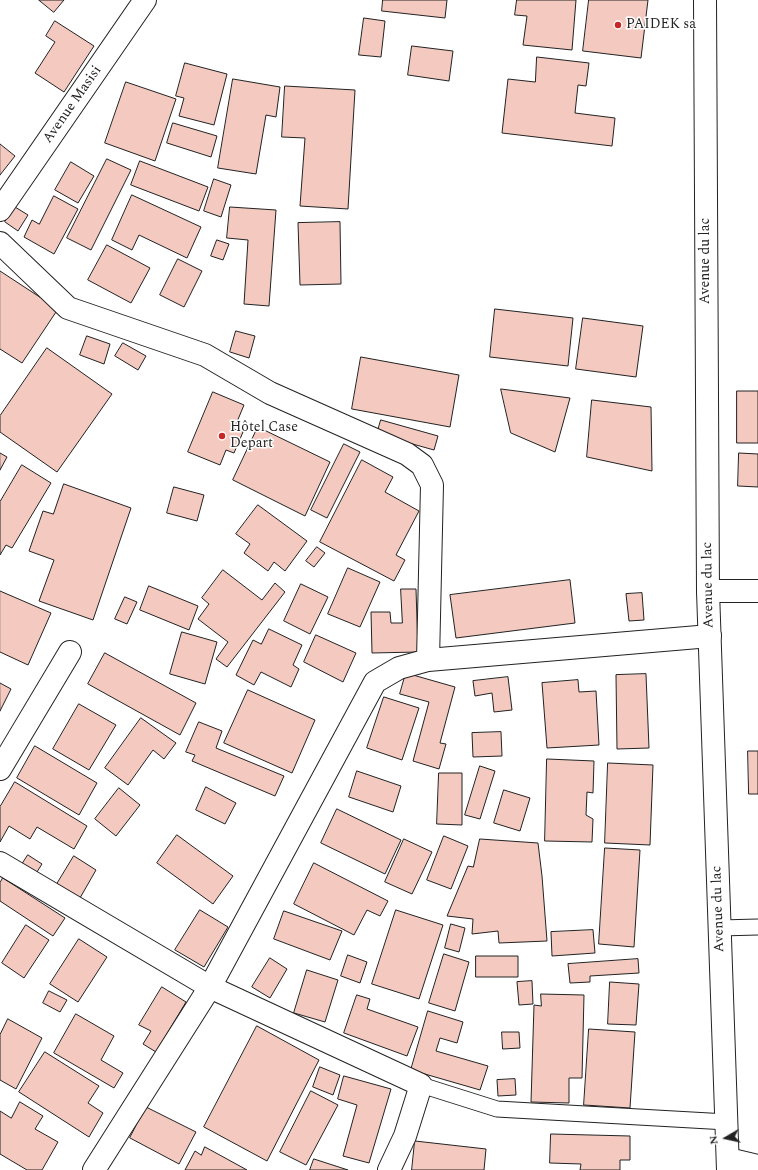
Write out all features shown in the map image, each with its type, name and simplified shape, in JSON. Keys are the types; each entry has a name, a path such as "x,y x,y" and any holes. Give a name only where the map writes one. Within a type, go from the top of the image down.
{"street":[{"name":"Avenue Masisi","path":"0,210 145,0"},
{"name":"Avenue du lac","path":"705,0 708,591 728,1165"},
{"path":"0,243 68,308 204,355 270,393 407,454 422,465 432,485 428,660"},
{"path":"708,591 758,591"},
{"path":"94,1170 210,987 375,682 399,668 428,660 710,636"},
{"path":"0,769 70,652"},
{"path":"0,863 210,987 421,1085 405,1136 389,1170"},
{"path":"728,1165 758,1166"}],"lane":[{"path":"720,928 758,927"},
{"path":"421,1085 497,1109 727,1122"}],"building":[{"path":"39,0 64,0 54,12"},
{"path":"383,0 447,0 445,18 382,11"},
{"path":"517,0 576,0 572,50 523,45 527,16 515,15"},
{"path":"589,0 648,0 641,58 583,51"},
{"path":"364,18 385,21 381,57 359,55"},
{"path":"55,21 94,46 64,92 35,73 55,42 46,36"},
{"path":"412,46 453,51 449,81 408,75"},
{"path":"537,57 589,63 586,86 578,85 575,113 615,118 612,146 502,133 508,79 535,82"},
{"path":"185,63 227,74 214,125 179,116 184,98 176,96"},
{"path":"233,79 280,87 276,117 266,115 256,174 218,168"},
{"path":"126,82 176,99 155,161 105,143"},
{"path":"285,86 355,90 348,209 300,206 305,138 282,137"},
{"path":"173,123 217,136 211,157 167,143"},
{"path":"0,144 15,156 0,175"},
{"path":"107,159 131,170 91,250 67,238"},
{"path":"140,161 208,187 199,211 131,185"},
{"path":"71,162 94,176 78,203 55,190"},
{"path":"214,179 231,185 221,217 204,211"},
{"path":"132,195 201,227 187,258 139,235 132,250 112,240"},
{"path":"54,196 78,209 54,254 24,237 32,220 39,224"},
{"path":"15,207 28,215 18,231 5,222"},
{"path":"230,207 276,210 269,306 244,304 248,240 227,238"},
{"path":"340,222 341,284 300,285 298,223"},
{"path":"217,240 229,244 223,260 211,256"},
{"path":"107,245 150,268 131,303 88,280"},
{"path":"178,259 202,271 184,307 160,295"},
{"path":"0,271 58,309 22,363 0,349"},
{"path":"495,309 573,318 568,366 490,357"},
{"path":"583,318 643,326 636,377 576,369"},
{"path":"236,331 255,336 249,358 230,352"},
{"path":"87,336 110,344 104,364 80,355"},
{"path":"123,343 146,356 138,370 115,356"},
{"path":"47,348 112,394 57,472 0,432 0,416"},
{"path":"361,357 459,375 450,427 352,409"},
{"path":"501,389 570,398 555,452 511,433"},
{"path":"737,391 758,391 758,443 737,443"},
{"path":"213,392 244,405 234,429 243,432 234,453 226,450 220,465 188,452"},
{"path":"592,400 651,407 652,471 587,457"},
{"path":"381,420 438,436 434,450 377,434"},
{"path":"258,427 330,462 305,516 233,480"},
{"path":"344,444 360,452 327,518 311,510"},
{"path":"0,453 7,457 0,470"},
{"path":"739,453 758,454 758,487 738,486"},
{"path":"362,460 393,477 385,492 419,511 396,555 405,560 394,581 320,542"},
{"path":"22,465 51,483 12,548 6,545 0,555 0,502"},
{"path":"64,484 131,508 93,620 39,601 54,560 29,551 43,511 53,514"},
{"path":"174,487 204,495 197,521 167,513"},
{"path":"258,505 307,541 285,571 274,562 268,571 244,553 250,544 236,534"},
{"path":"317,547 325,553 314,567 306,561"},
{"path":"348,568 380,582 360,627 328,614"},
{"path":"223,570 262,600 275,583 285,592 227,667 216,659 228,642 198,619 209,604 202,598"},
{"path":"570,580 575,623 456,638 450,595"},
{"path":"301,584 328,597 310,634 284,621"},
{"path":"149,586 198,606 189,630 140,610"},
{"path":"401,589 416,589 418,652 372,653 371,612 390,612 391,623 402,623"},
{"path":"0,591 51,613 28,665 0,652"},
{"path":"642,593 644,620 629,621 626,594"},
{"path":"125,597 137,602 127,624 115,619"},
{"path":"269,629 302,645 293,665 299,669 291,687 261,672 254,685 236,675 253,640 261,644"},
{"path":"182,632 217,642 205,684 170,674"},
{"path":"316,635 356,653 343,682 304,662"},
{"path":"105,653 196,703 180,735 88,684"},
{"path":"406,673 455,687 440,743 446,744 439,769 413,761 429,702 400,694"},
{"path":"646,674 649,748 617,749 616,675"},
{"path":"508,677 512,710 494,712 492,693 475,696 473,681"},
{"path":"578,680 579,692 596,691 599,745 547,748 542,683"},
{"path":"0,683 11,689 0,711"},
{"path":"248,690 315,720 292,773 224,743"},
{"path":"384,697 419,708 402,760 367,748"},
{"path":"79,704 116,725 89,770 53,749"},
{"path":"141,718 176,743 164,759 153,750 128,785 105,768"},
{"path":"199,722 222,731 216,748 284,776 275,796 192,761 195,755 186,752"},
{"path":"501,732 502,756 473,757 472,733"},
{"path":"35,746 97,783 79,815 17,778"},
{"path":"748,751 758,751 758,794 749,794"},
{"path":"547,759 594,761 593,793 587,792 586,815 593,819 592,842 545,841"},
{"path":"608,763 653,765 650,845 605,843"},
{"path":"480,766 495,771 480,819 465,815"},
{"path":"357,771 401,786 393,812 349,797"},
{"path":"439,773 462,773 462,825 437,824"},
{"path":"15,782 87,826 74,849 37,827 30,839 9,826 0,842 0,807"},
{"path":"206,787 236,803 225,824 196,810"},
{"path":"119,788 140,805 116,836 95,819"},
{"path":"504,790 530,798 520,831 494,823"},
{"path":"337,809 401,840 385,874 321,843"},
{"path":"177,835 233,876 213,904 157,863"},
{"path":"444,836 468,846 451,889 427,880"},
{"path":"404,839 432,852 412,894 385,882"},
{"path":"480,839 538,843 547,941 499,943 498,931 472,934 473,919 447,916 468,866 473,867"},
{"path":"605,848 640,850 634,947 599,944"},
{"path":"28,855 42,864 35,875 21,866"},
{"path":"74,856 96,870 80,898 57,884"},
{"path":"314,863 388,901 380,916 367,910 354,935 294,904"},
{"path":"3,878 65,918 53,936 0,901 0,883"},
{"path":"200,910 228,927 204,967 175,950"},
{"path":"396,910 443,925 419,999 372,984"},
{"path":"284,911 342,931 330,960 274,939"},
{"path":"451,924 465,928 459,952 445,948"},
{"path":"26,925 49,940 24,978 2,963"},
{"path":"593,930 595,953 552,956 551,932"},
{"path":"79,939 107,957 78,1002 50,984"},
{"path":"444,954 469,962 455,1011 429,1003"},
{"path":"348,955 367,962 360,983 341,976"},
{"path":"476,956 518,956 518,977 476,977"},
{"path":"270,958 287,969 270,998 252,987"},
{"path":"638,959 639,973 590,976 590,982 570,983 568,964"},
{"path":"307,970 338,980 325,1022 294,1013"},
{"path":"532,981 533,1004 519,1005 517,982"},
{"path":"610,982 639,984 636,1025 608,1024"},
{"path":"162,987 186,1002 156,1052 143,1044 151,1031 139,1025"},
{"path":"49,991 67,1000 60,1012 43,1003"},
{"path":"541,994 584,995 582,1078 569,1078 569,1103 531,1102 534,1005 541,1006"},
{"path":"357,995 370,999 367,1009 418,1027 407,1056 344,1033"},
{"path":"428,1011 463,1022 457,1043 440,1038 436,1051 488,1066 480,1090 411,1070"},
{"path":"76,1014 114,1036 101,1060 123,1073 114,1088 54,1053"},
{"path":"8,1019 42,1038 16,1089 0,1080 0,1035"},
{"path":"257,1026 319,1060 267,1161 204,1127"},
{"path":"589,1029 635,1032 630,1108 584,1105"},
{"path":"502,1032 519,1032 520,1048 503,1049"},
{"path":"45,1052 99,1086 88,1103 103,1113 89,1137 19,1092"},
{"path":"320,1067 340,1075 333,1095 313,1087"},
{"path":"344,1076 391,1089 369,1163 343,1156 357,1105 338,1099"},
{"path":"515,1079 516,1095 498,1096 497,1080"},
{"path":"311,1091 338,1105 306,1165 280,1152"},
{"path":"20,1102 43,1116 35,1129 58,1142 42,1170 27,1170 0,1154 0,1111 11,1118"},
{"path":"146,1107 196,1132 179,1164 130,1138"},
{"path":"551,1134 630,1136 630,1160 620,1160 620,1170 580,1170 581,1164 550,1163"},
{"path":"415,1141 486,1149 484,1170 412,1170"},
{"path":"205,1147 247,1170 185,1170 195,1151 201,1155"},
{"path":"314,1159 348,1170 310,1170"}],"place":[{"name":"PAIDEK sa","path":"618,25"},
{"name":"Hôtel Case Depart","path":"222,436"}]}
